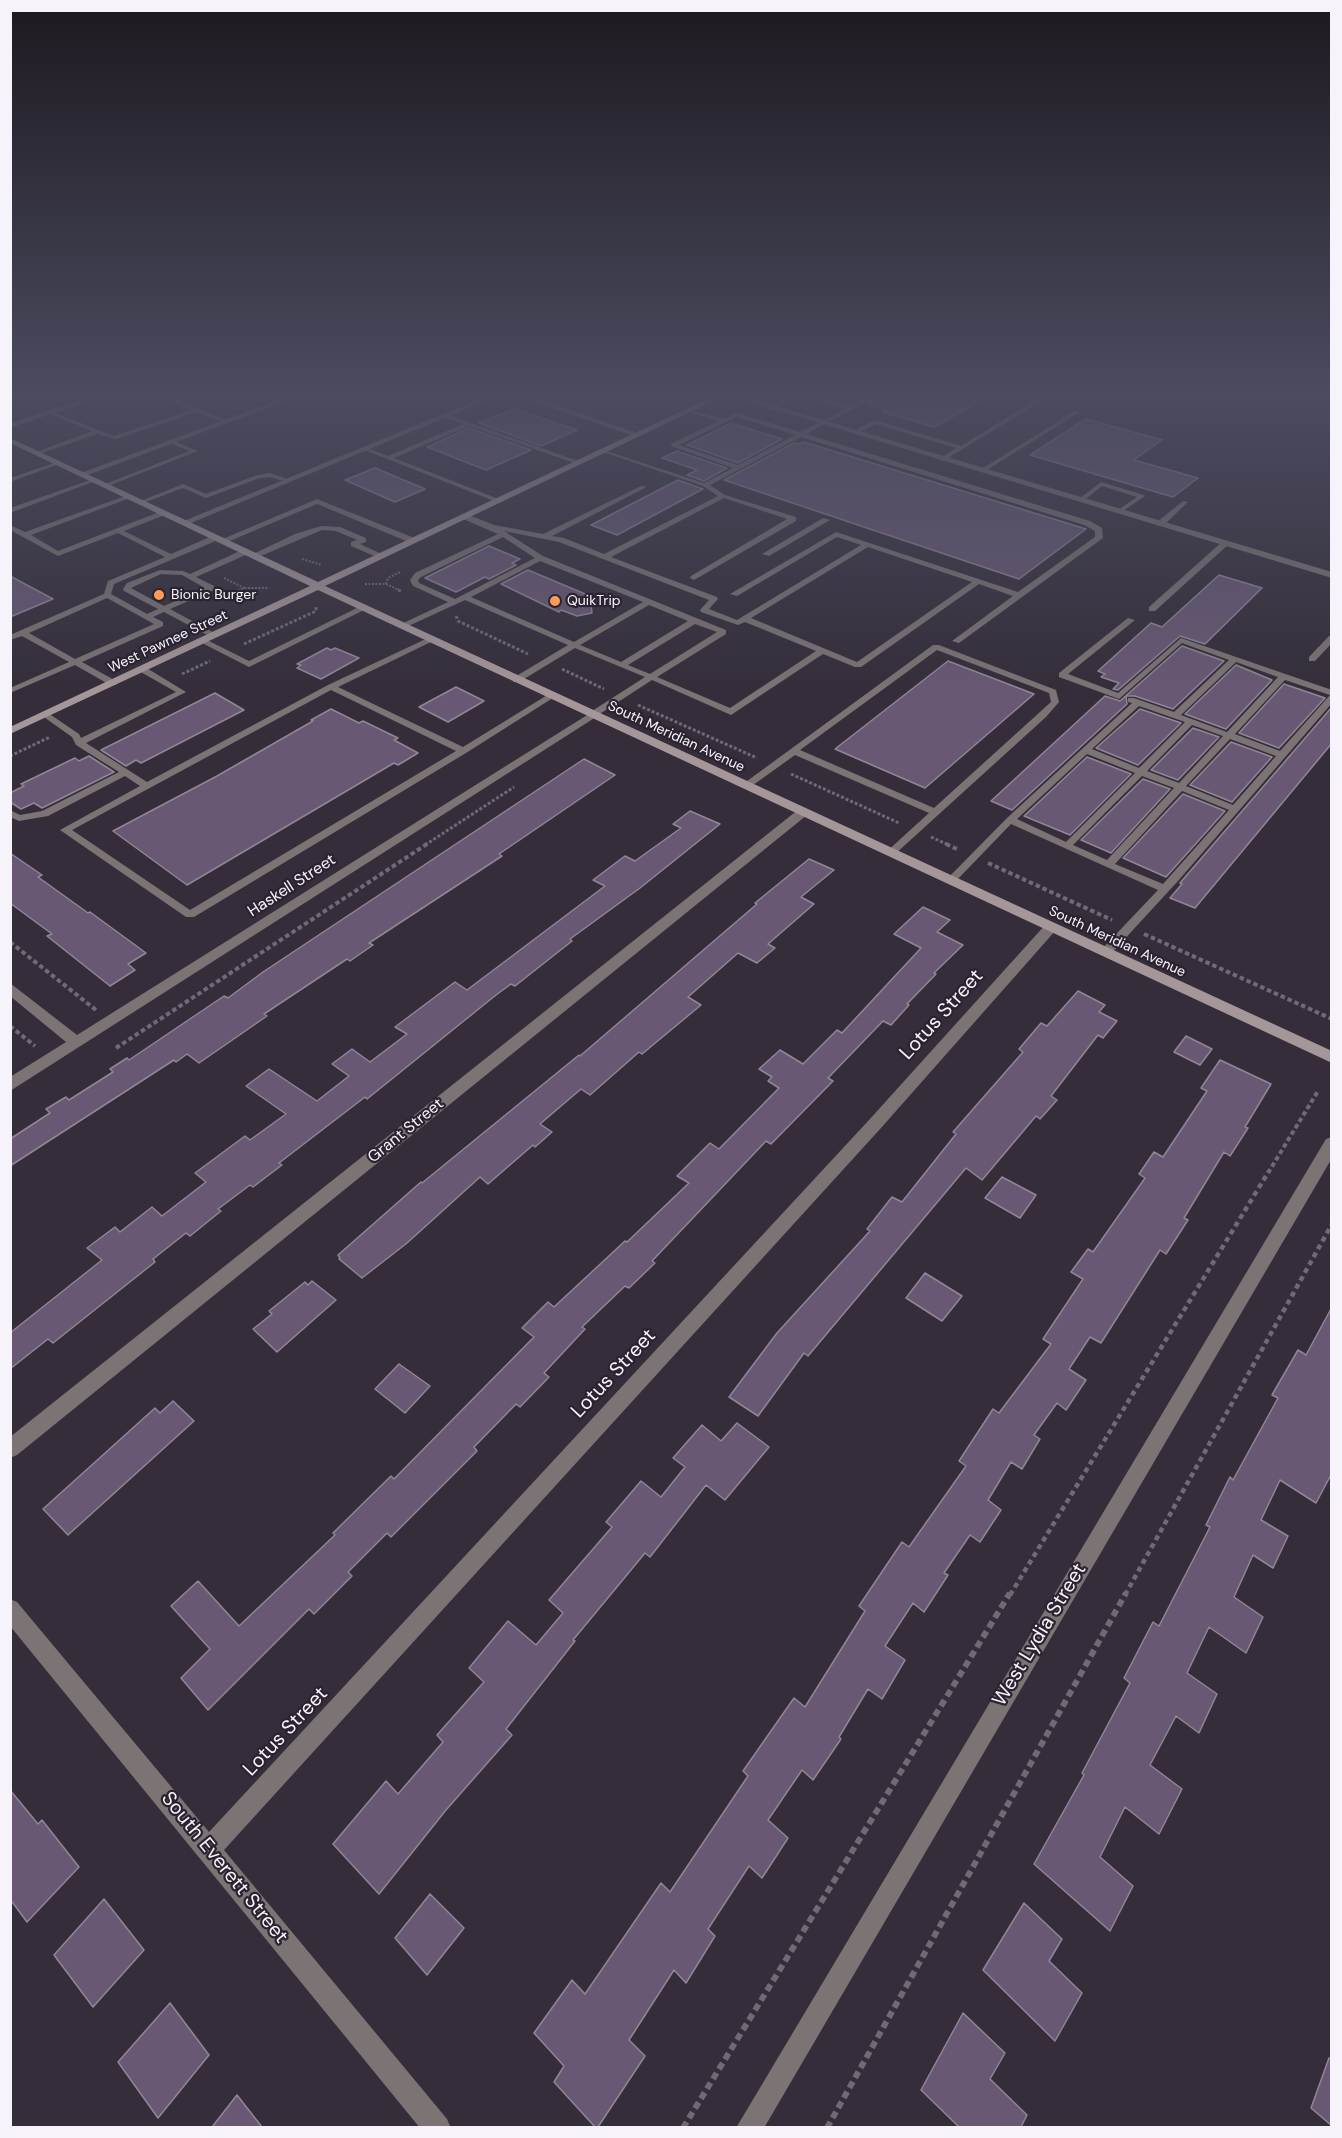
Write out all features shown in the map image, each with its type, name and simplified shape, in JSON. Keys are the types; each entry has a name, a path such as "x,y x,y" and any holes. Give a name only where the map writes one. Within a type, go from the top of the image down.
{"main road":[{"name":"South Meridian Avenue","path":"122,493 516,680 1332,1058"},
{"name":"West Pawnee Street","path":"12,729 517,493"}],"street":[{"path":"183,523 256,493"},
{"path":"1057,493 1332,575"},
{"name":"Haskell Street","path":"10,1085 592,715"},
{"name":"Grant Street","path":"10,1449 802,812"},
{"name":"Lotus Street","path":"209,1849 875,1124 1051,927"},
{"path":"10,988 77,1043"},
{"name":"West Lydia Street","path":"750,2127 1332,1143"},
{"name":"South Everett Street","path":"10,1609 438,2127"}],"lane":[{"path":"10,511 69,493"},
{"path":"141,502 165,493"},
{"path":"199,493 206,496 215,493"},
{"path":"478,493 499,501"},
{"path":"544,537 632,493"},
{"path":"694,578 793,519 718,493"},
{"path":"956,641 1099,538 1099,530 1087,523 989,493"},
{"path":"1081,500 1090,493"},
{"path":"1120,512 1142,496 1131,493"},
{"path":"25,535 129,496"},
{"path":"604,557 723,496"},
{"path":"10,638 107,595 111,583 171,557 317,501 414,541"},
{"path":"1160,524 1185,502"},
{"path":"10,527 58,554 162,513"},
{"path":"466,516 492,527 561,540 714,599 704,610 741,621 858,665 978,581"},
{"path":"766,554 826,520"},
{"path":"492,527 540,558 723,632"},
{"path":"214,635 127,589 130,585 160,572 186,575 321,528 333,528 363,540 354,544 382,556"},
{"path":"117,530 171,557"},
{"path":"455,602 416,584 414,580 418,575 473,552 502,534"},
{"path":"734,594 836,534 1019,595"},
{"path":"1152,609 1226,543"},
{"path":"592,715 868,544"},
{"path":"747,547 788,562"},
{"path":"401,626 455,602 540,558"},
{"path":"147,617 211,588 161,561"},
{"path":"507,566 517,570"},
{"path":"489,575 499,579"},
{"path":"472,584 482,588"},
{"path":"10,692 159,624 107,595"},
{"path":"465,597 731,712 822,651"},
{"path":"516,680 649,602"},
{"path":"202,641 249,664 364,608"},
{"path":"622,665 695,620"},
{"path":"1131,620 1062,675 1283,755"},
{"path":"23,633 113,683"},
{"path":"1312,659 1332,638"},
{"path":"429,639 331,687 65,830 190,915 552,696"},
{"path":"1105,953 1165,889 1283,755 1332,695 1181,640 1119,696"},
{"path":"746,786 936,647 1053,692 1054,702 1043,715 890,853"},
{"path":"1175,716 1234,659"},
{"path":"80,743 183,692 142,669"},
{"path":"1108,865 1284,676"},
{"path":"331,687 463,751"},
{"path":"950,881 1010,820 1137,703"},
{"path":"45,715 76,735 80,743 147,786"},
{"path":"1067,846 1190,722"},
{"path":"1086,750 1235,809"},
{"path":"794,751 935,812"},
{"path":"10,813 19,818 45,814 126,772"},
{"path":"1010,820 1165,889"}],"path":[{"path":"365,584 386,584 404,592"},
{"path":"441,608 454,613 458,621 546,662 1332,1019"},
{"path":"116,1048 517,785"},
{"path":"10,942 99,1012"},
{"path":"10,1026 39,1050"},
{"path":"683,2127 1318,1091"},
{"path":"827,2127 1332,1224"}],"building":[{"path":"374,493 416,493 395,502"},
{"path":"653,493 696,493 617,535 591,525"},
{"path":"762,493 969,493 1086,529 1019,579"},
{"path":"1159,493 1179,493 1173,497"},
{"path":"489,546 520,559 512,563 516,565 489,579 485,577 456,592 425,578"},
{"path":"528,570 590,596 592,613 577,616 561,610 559,612 501,584"},
{"path":"1219,575 1262,588 1205,644 1180,636 1118,690 1113,689 1119,683 1101,677 1105,674 1098,671 1151,623 1162,627"},
{"path":"10,576 53,599 10,617"},
{"path":"1182,646 1224,661 1173,709 1135,696 1126,696 1127,704 1012,810 991,801 1105,696 1120,701"},
{"path":"327,648 331,650 335,648 359,658 321,679 297,668 301,665 297,664"},
{"path":"948,661 1034,694 925,788 835,749"},
{"path":"1236,665 1272,680 1226,729 1185,714"},
{"path":"1284,684 1325,698 1279,748 1239,733"},
{"path":"456,687 484,701 448,722 419,707"},
{"path":"215,693 244,710 141,763 136,760 126,766 101,750"},
{"path":"1332,707 1332,743 1195,908 1170,898 1182,884 1180,883"},
{"path":"331,709 398,738 394,740 418,753 398,765 394,763 187,885 113,831 217,776"},
{"path":"1140,709 1181,723 1138,765 1096,748"},
{"path":"1193,728 1219,737 1178,780 1151,770"},
{"path":"1231,742 1272,757 1232,802 1190,785"},
{"path":"89,756 114,772 42,808 34,803 21,809 10,802 10,793 24,786 21,784 75,758 79,761"},
{"path":"1087,757 1131,774 1070,835 1024,816"},
{"path":"584,759 615,775 499,854 502,856 369,943 373,945 350,961 347,959 264,1014 267,1016 199,1063 187,1054 176,1062 174,1060 10,1166 10,1139 50,1113 46,1109 66,1097 69,1100 113,1072 110,1069 127,1058 129,1060 224,996 228,998 263,972"},
{"path":"1143,779 1170,789 1111,853 1081,840"},
{"path":"1183,794 1225,811 1166,877 1123,858"},
{"path":"690,811 720,824 640,888 570,939 572,941 515,986 511,984 496,995 367,1099 365,1097 279,1163 282,1165 218,1209 221,1211 190,1236 186,1233 153,1259 155,1262 53,1343 48,1339 10,1369 10,1333 102,1260 87,1248 115,1227 120,1232 152,1207 162,1216 206,1182 195,1173 245,1136 250,1140 286,1114 246,1086 269,1069 317,1101 349,1076 332,1064 352,1049 370,1062 407,1034 395,1027 455,982 467,990 605,886 593,880 625,856 635,861 681,828 673,824"},
{"path":"10,853 42,875 38,877 146,953 128,964 135,970 110,986 47,936 52,934 10,903"},
{"path":"809,859 834,870 801,897 814,904 768,944 775,948 757,963 738,953 688,997 701,1005 642,1054 639,1052 590,1095 581,1089 540,1124 552,1132 535,1147 533,1145 488,1184 480,1177 407,1243 362,1278 339,1259 338,1255 421,1182 580,1056 757,904 755,903"},
{"path":"923,907 950,920 937,932 963,945 934,973 936,974 907,1004 909,1005 891,1025 883,1021 828,1078 833,1081 771,1144 766,1141 652,1261 655,1263 629,1288 625,1286 582,1327 585,1329 544,1373 549,1377 520,1407 516,1404 474,1447 477,1451 391,1537 387,1533 348,1572 352,1576 314,1614 309,1609 208,1710 181,1678 210,1649 171,1606 198,1581 239,1626 335,1535 333,1533 391,1476 394,1479 534,1337 522,1328 548,1302 554,1307 625,1241 627,1242 689,1183 677,1176 710,1143 719,1149 779,1088 768,1081 772,1077 759,1069 780,1050 803,1064 837,1030 842,1033 921,948 894,934"},
{"path":"1078,991 1105,1005 1099,1012 1117,1021 1103,1038 1098,1035 1051,1096 1057,1100 1040,1119 1036,1116 982,1180 966,1168 808,1356 804,1353 758,1416 729,1397 777,1333 870,1231 867,1229 892,1197 902,1202 956,1134 953,1132 1023,1052 1019,1049 1041,1023 1047,1026"},
{"path":"1186,1036 1212,1049 1200,1065 1174,1052"},
{"path":"1220,1060 1271,1084 1245,1127 1248,1128 1230,1156 1224,1152 1184,1218 1188,1220 1166,1254 1160,1250 1101,1343 1090,1337 1069,1369 1086,1380 1066,1410 1057,1403 1034,1435 1040,1439 1022,1469 1011,1462 988,1500 1001,1510 980,1542 970,1535 944,1573 948,1575 924,1612 913,1603 885,1646 905,1660 882,1699 868,1689 839,1737 841,1739 813,1780 802,1770 768,1820 788,1838 762,1878 749,1866 708,1929 715,1936 686,1983 674,1970 629,2040 645,2056 598,2127 595,2127 554,2082 564,2066 534,2033 572,1980 585,1994 661,1883 670,1892 748,1776 743,1771 794,1698 805,1707 865,1611 859,1606 902,1542 909,1547 966,1466 959,1461 993,1409 999,1413 1051,1344 1043,1339 1083,1279 1071,1272 1088,1249 1093,1252 1145,1178 1139,1174 1154,1152 1163,1157 1207,1091 1201,1088"},
{"path":"1002,1177 1036,1195 1020,1218 985,1198"},
{"path":"925,1273 962,1296 942,1321 906,1298"},
{"path":"312,1281 336,1300 277,1352 253,1329 272,1314 269,1311 305,1282 308,1285"},
{"path":"1332,1307 1332,1473 1316,1503 1280,1480 1261,1520 1288,1536 1273,1568 1253,1555 1234,1597 1263,1617 1246,1653 1209,1627 1187,1673 1217,1694 1199,1733 1176,1716 1150,1765 1182,1789 1159,1834 1125,1807 1100,1857 1133,1886 1110,1931 1034,1864 1084,1775 1082,1773 1130,1683 1124,1678 1153,1622 1159,1626 1210,1527 1206,1525 1230,1477 1233,1480 1278,1398 1272,1395 1298,1350 1306,1355"},
{"path":"399,1364 430,1386 405,1413 375,1389"},
{"path":"173,1401 194,1421 68,1535 43,1509 155,1408 160,1413"},
{"path":"737,1423 769,1447 725,1500 706,1485 650,1557 645,1553 573,1640 575,1641 506,1729 512,1735 446,1810 379,1894 333,1844 386,1781 398,1794 443,1742 437,1735 484,1682 469,1668 508,1621 536,1645 563,1613 549,1600 612,1527 606,1522 641,1481 661,1497 685,1467 673,1458 702,1425 721,1441"},
{"path":"10,1790 38,1824 42,1820 79,1867 27,1922 10,1899"},
{"path":"430,1894 464,1928 427,1975 395,1938"},
{"path":"104,1899 144,1950 93,2007 54,1955"},
{"path":"1024,1903 1062,1939 1049,1961 1082,1993 1055,2041 983,1970"},
{"path":"170,2003 209,2055 158,2118 118,2062"},
{"path":"963,2013 1005,2053 990,2079 1027,2115 1021,2127 959,2127 921,2090"},
{"path":"1329,2058 1332,2059 1332,2126 1311,2108"},
{"path":"237,2095 262,2127 212,2127"}],"place":[{"name":"Bionic Burger","path":"159,595"},
{"name":"QuikTrip","path":"555,601"}]}
